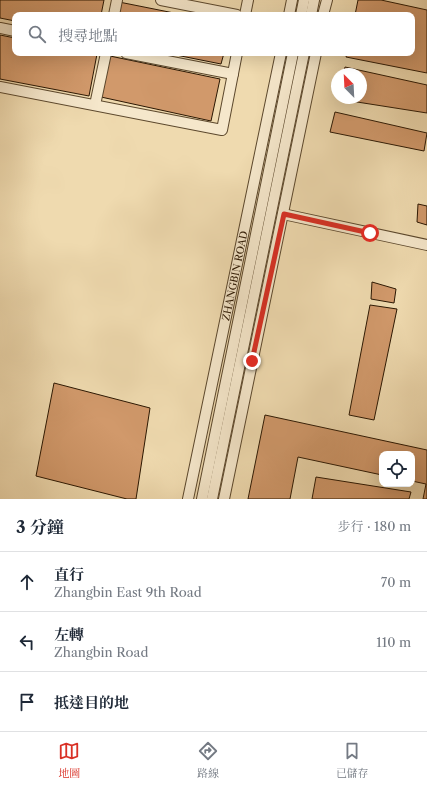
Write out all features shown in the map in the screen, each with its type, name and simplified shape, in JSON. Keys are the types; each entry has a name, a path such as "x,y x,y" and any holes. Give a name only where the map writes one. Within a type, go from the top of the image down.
{"street":[{"path":"114,12 116,0"},
{"path":"160,0 222,12"},
{"path":"246,12 248,0"},
{"path":"290,12 292,0"},
{"path":"302,12 304,0"},
{"path":"312,12 314,0"},
{"path":"324,12 326,0"},
{"path":"0,28 12,30"},
{"path":"95,105 105,56"},
{"path":"141,56 233,74"},
{"path":"0,87 222,130 236,56"},
{"name":"ZHANGBIN ROAD","path":"188,499 280,56"},
{"name":"ZHANGBIN ROAD","path":"202,499 291,56"},
{"path":"212,499 303,56"},
{"path":"224,499 315,56"},
{"path":"284,214 427,245"}],"building":[{"path":"0,0 104,0 102,12 12,12 12,20 0,18"},
{"path":"358,0 381,0 427,10 427,73 346,57 415,56 415,12 356,12"},
{"path":"119,2 169,12 117,12"},
{"path":"0,35 12,37 12,56 97,56 89,96 0,79"},
{"path":"110,56 220,79 211,121 101,97"},
{"path":"181,56 223,56 221,64"},
{"path":"367,72 427,85 427,113 367,104"},
{"path":"335,112 427,133 424,151 330,132"},
{"path":"418,204 427,206 427,225 417,222"},
{"path":"372,282 396,289 394,303 371,299"},
{"path":"370,305 397,309 374,420 349,415"},
{"path":"54,383 150,408 136,499 127,499 36,476"},
{"path":"265,415 427,450 427,499 423,499 426,484 415,482 415,451 379,451 379,474 298,457 290,499 248,499"},
{"path":"316,477 411,492 409,499 312,499"}],"route":[{"path":"252,361 284,214 370,233"}]}
